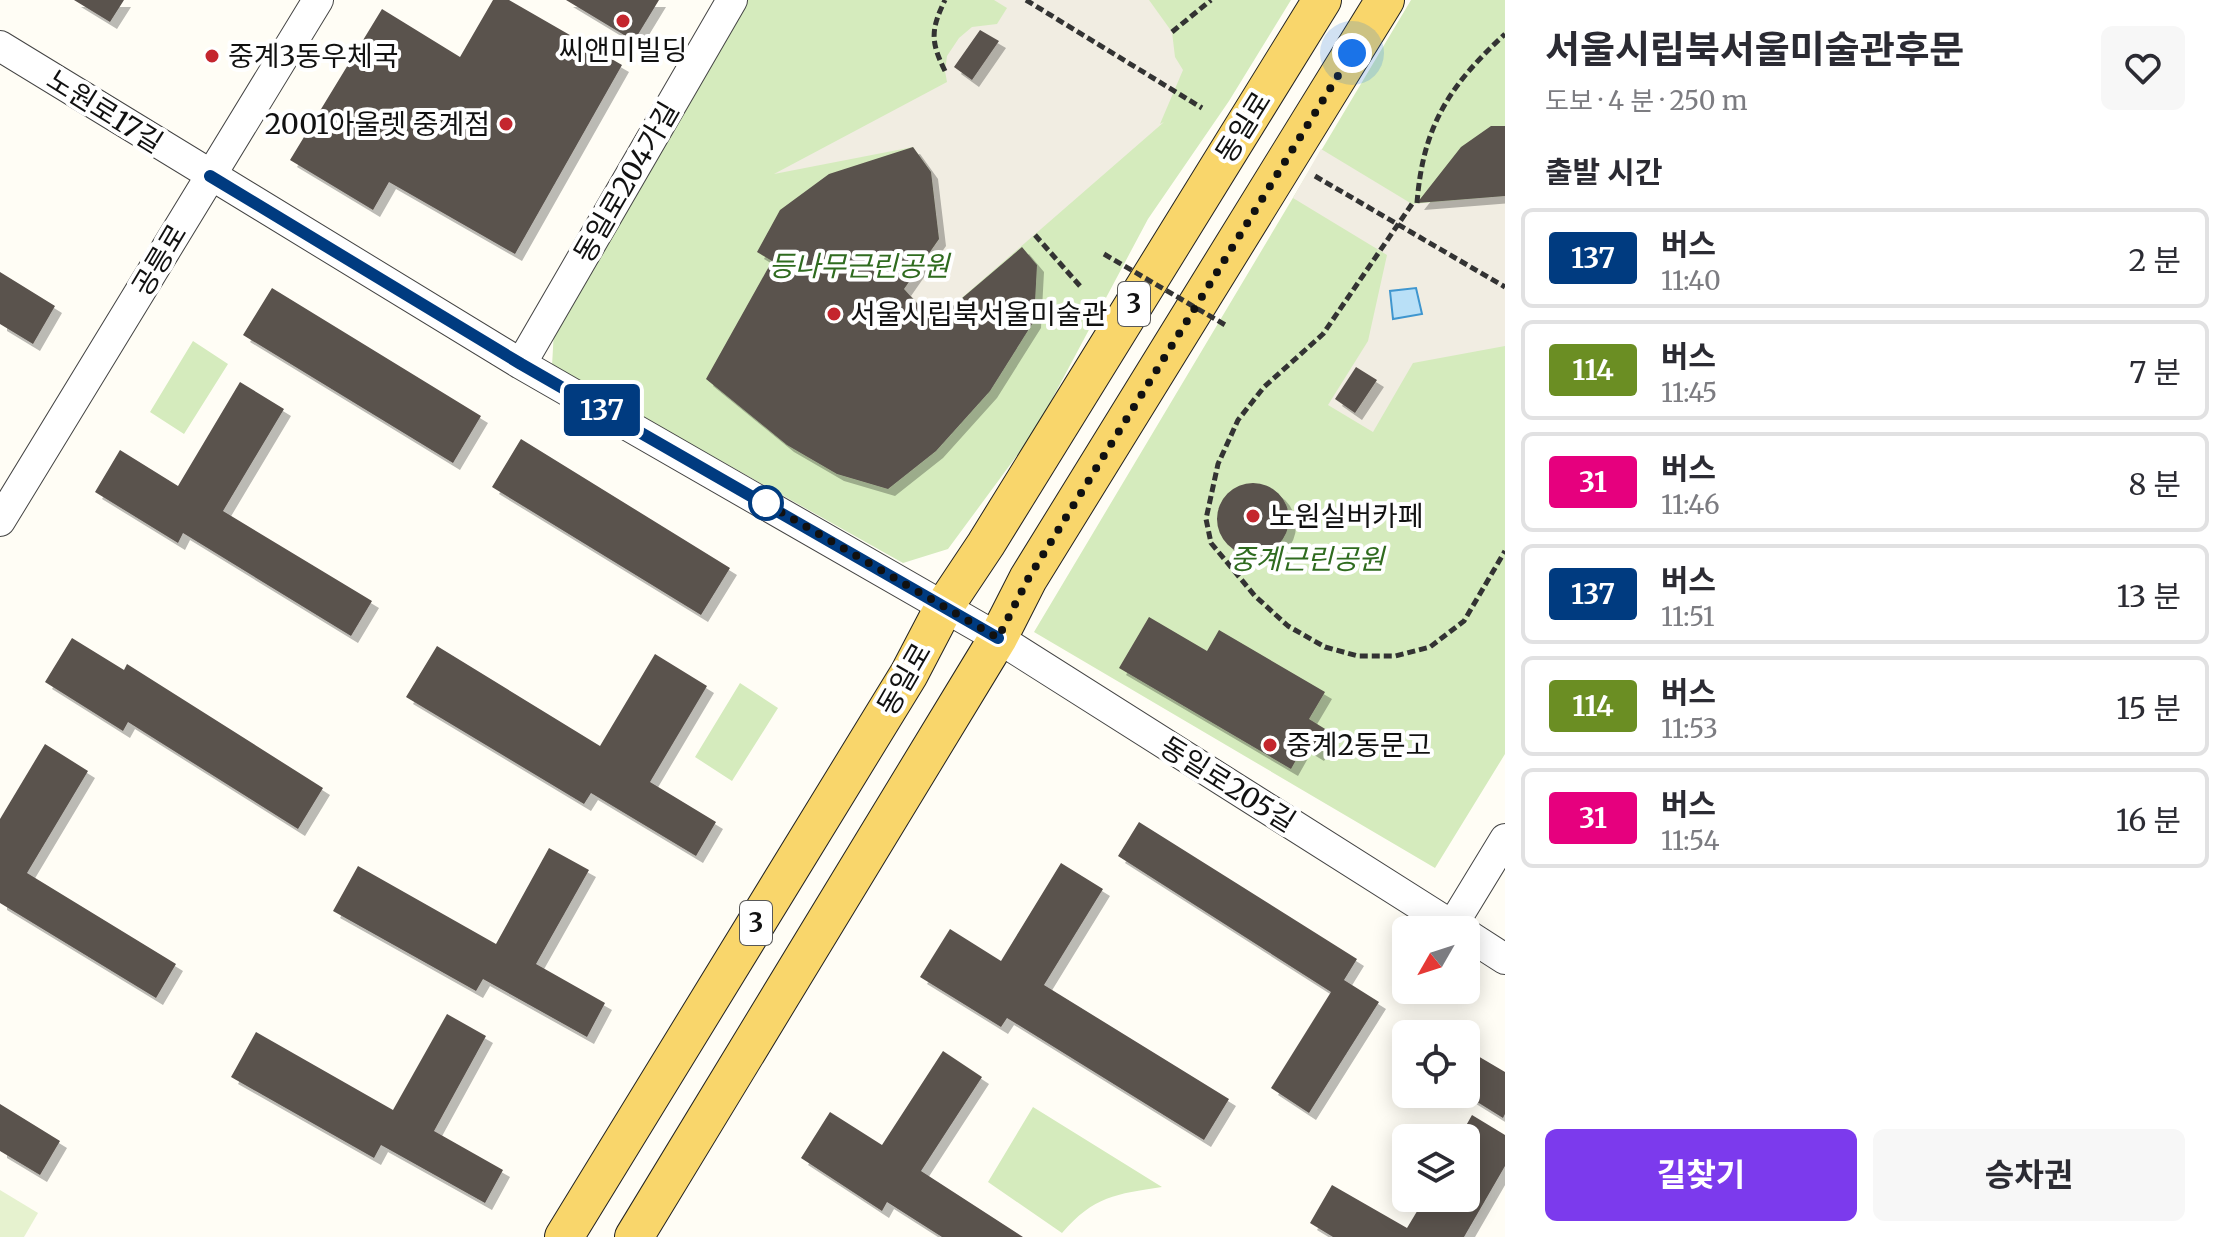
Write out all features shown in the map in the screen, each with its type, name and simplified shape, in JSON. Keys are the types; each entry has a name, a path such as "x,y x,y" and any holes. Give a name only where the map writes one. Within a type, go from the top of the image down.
{"main road":[{"name":"동일로","path":"564,1237 909,674 944,607 1322,0"},
{"name":"동일로","path":"634,1237 998,638 1037,566 1385,0"}],"street":[{"name":"공릉로","path":"0,521 318,0"},
{"name":"동일로204가길","path":"521,364 732,0"},
{"name":"노원로17길","path":"0,46 521,364"},
{"name":"동일로205길","path":"521,364 998,638 1437,916"},
{"path":"1466,916 1505,839"},
{"name":"동일로205길","path":"1480,943 1505,959"}],"path":[{"path":"945,0 933,25 936,54 945,71"},
{"path":"1026,0 1202,108"},
{"path":"1172,32 1211,0"},
{"path":"1505,34 1475,62 1448,98 1427,140 1414,204 1323,334 1264,387 1238,420 1218,464 1206,519 1211,543 1255,596 1288,626 1325,647 1358,656 1395,656 1430,647 1464,621 1505,551"},
{"path":"1315,176 1505,287"},
{"path":"1035,235 1080,286"},
{"path":"1104,254 1227,326"}],"green space":[{"name":"등나무근린공원","path":"745,0 1291,0 1229,101 1148,219 1035,431 948,549 903,563 552,366 554,330"},
{"name":"중계근린공원","path":"1411,0 1505,0 1505,754 1435,868 1034,632"},
{"path":"193,341 228,364 184,434 150,412"},
{"path":"740,683 778,708 732,781 695,757"},
{"path":"1033,1107 1162,1187 1131,1192 1096,1204 1062,1233 988,1182"},
{"path":"0,1190 38,1213 24,1237 0,1237"}],"shaded area":[{"path":"994,0 1149,0 1172,32 1175,57 1183,70 1160,124 1164,122 934,322 904,289 939,239 931,172 913,147 774,174 947,82 947,56 959,38 972,27 997,24 1007,8"},
{"path":"1321,149 1412,204 1505,196 1505,346 1413,363 1373,432 1328,405 1368,341 1387,255 1293,198"}],"water":[{"path":"1416,288 1422,314 1393,319 1390,291"}],"building":[{"path":"74,0 124,0 110,22"},
{"name":"2001아울렛 중계점","path":"493,0 509,0 622,65 515,254 389,182 373,210 290,160 382,9 460,57"},
{"name":"씨앤미빌딩","path":"566,0 659,0 634,41"},
{"path":"980,30 999,41 972,80 954,67"},
{"path":"1491,126 1505,126 1505,196 1417,203 1461,147"},
{"name":"서울시립북서울미술관","path":"913,147 931,172 939,239 904,289 934,322 1022,247 1037,265 1034,321 990,391 936,451 888,489 837,474 787,445 706,379 772,261 757,252 780,210 829,174"},
{"path":"0,272 55,306 33,344 0,324"},
{"path":"272,288 481,416 453,463 243,335"},
{"path":"1356,367 1377,380 1355,413 1335,399"},
{"path":"240,382 284,409 223,511 372,601 351,636 183,533 178,543 95,492 120,450 178,486"},
{"path":"521,439 730,568 701,615 492,487"},
{"name":"노원실버카페","path":"1253,483 1273,489 1283,499 1289,519 1283,539 1273,549 1253,555 1233,549 1223,539 1217,519 1223,499 1233,489"},
{"path":"1149,617 1207,651 1219,630 1325,692 1309,719 1330,732 1317,754 1304,746 1291,769 1119,668"},
{"path":"72,638 124,670 127,664 323,788 298,829 128,722 123,731 45,682"},
{"path":"437,646 600,746 655,654 707,686 650,782 716,822 696,856 591,793 584,804 406,697"},
{"path":"45,744 88,771 27,873 176,964 156,998 0,903 0,819"},
{"path":"1139,822 1357,959 1344,980 1379,1002 1309,1113 1271,1088 1331,992 1118,856"},
{"path":"549,848 589,870 536,964 605,1003 587,1037 483,979 476,991 333,911 358,866 496,944"},
{"path":"1061,863 1103,889 1044,985 1229,1099 1204,1140 1007,1018 1001,1027 920,977 950,929 1001,961"},
{"path":"447,1014 486,1036 434,1131 503,1170 485,1203 381,1145 374,1158 231,1077 256,1032 393,1110"},
{"path":"943,1051 982,1077 921,1171 1023,1237 942,1237 887,1202 882,1211 801,1158 830,1112 882,1145"},
{"path":"1480,1057 1505,1072 1503,1118 1480,1104"},
{"path":"0,1104 60,1141 40,1175 0,1151"},
{"path":"1472,1115 1505,1135 1505,1166 1480,1209 1480,1124 1467,1124"},
{"path":"1332,1185 1407,1228 1417,1212 1478,1212 1464,1237 1333,1237 1310,1223"}],"bus line":[{"name":"137","path":"210,176 521,364 998,638"}],"place":[{"name":"씨앤미빌딩","path":"623,21"},
{"name":"중계3동우체국","path":"212,56"},
{"name":"2001아울렛 중계점","path":"506,124"},
{"name":"서울시립북서울미술관","path":"834,314"},
{"name":"노원실버카페","path":"1253,516"},
{"name":"중계2동문고","path":"1270,745"}],"route":[{"path":"766,503 755,497 998,638 1028,579 1352,53"}]}
